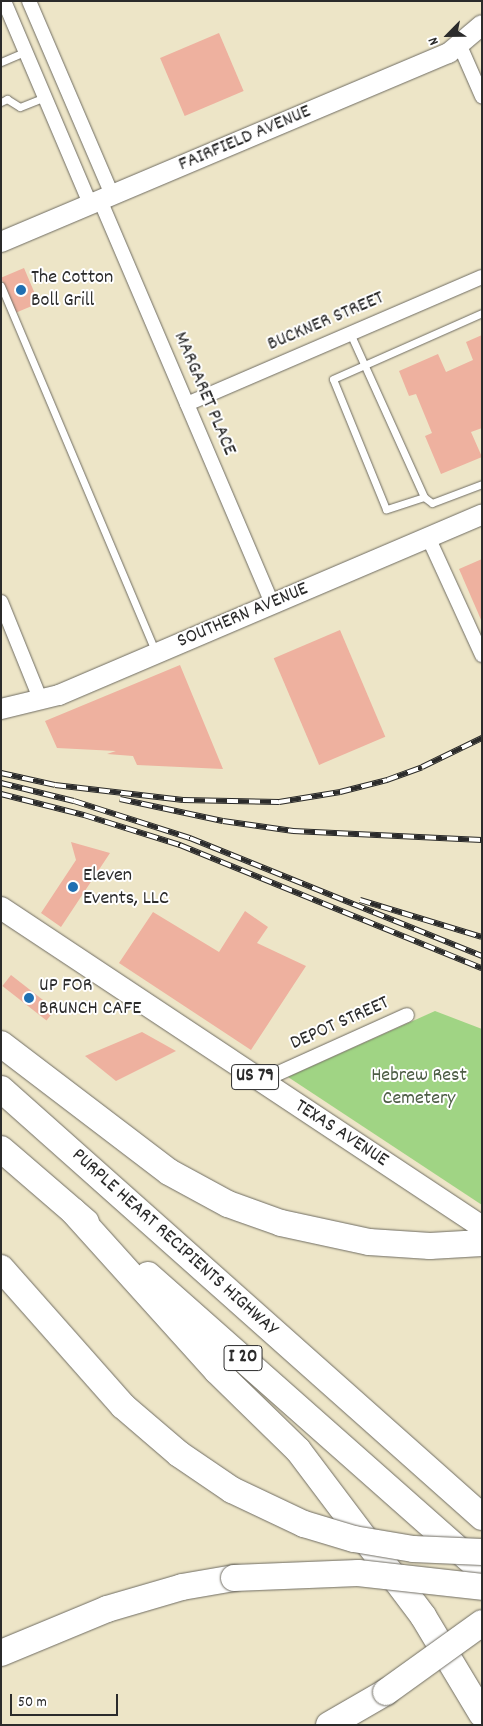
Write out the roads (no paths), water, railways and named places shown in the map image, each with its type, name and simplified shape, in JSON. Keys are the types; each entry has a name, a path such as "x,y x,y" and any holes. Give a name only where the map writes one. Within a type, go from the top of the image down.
{"highway":[{"path":"1,1044 162,1167 228,1204 282,1223 369,1242 430,1246 482,1243"},
{"name":"PURPLE HEART RECIPIENTS HIGHWAY","path":"1,1089 479,1514"},
{"name":"PURPLE HEART RECIPIENTS HIGHWAY","path":"1,1149 183,1304 482,1570"},
{"path":"73,1211 217,1371 298,1450 423,1616 482,1715 473,1725"},
{"path":"1,1268 123,1406 179,1454 232,1490 304,1524 354,1539 413,1549 482,1552"},
{"path":"1,1653 107,1608 182,1587 234,1578 358,1573 482,1587"},
{"path":"329,1725 386,1692 482,1623"}],"main road":[{"name":"TEXAS AVENUE","path":"1,908 482,1227"}],"street":[{"name":"MARGARET PLACE","path":"4,1 45,97 101,200"},
{"name":"MARGARET PLACE","path":"29,1 101,200 272,604"},
{"name":"FAIRFIELD AVENUE","path":"2,240 101,200 460,46 482,25"},
{"path":"460,46 482,96"},
{"name":"BUCKNER STREET","path":"186,404 482,277"},
{"name":"SOUTHERN AVENUE","path":"1,709 41,701 482,515"},
{"path":"428,537 482,655"},
{"path":"1,602 41,701"},
{"name":"DEPOT STREET","path":"261,1081 408,1015"}],"lane":[{"path":"1,62 25,52"},
{"path":"1,102 7,99 20,107 45,97"},
{"path":"1,286 156,653"},
{"path":"424,497 394,509 386,509 381,503 333,386 333,379 339,374 482,313"},
{"path":"350,333 424,497 432,503 482,484"}],"railway":[{"path":"1,773 55,785 183,800 279,802 340,792 387,780 422,767 482,738"},
{"path":"1,783 74,801 190,838 482,956"},
{"path":"1,794 84,815 180,845 482,968"},
{"path":"120,799 223,821 293,831 482,840"},
{"path":"360,900 482,937"}],"place":[{"name":"The Cotton Boll Grill","path":"21,290"},
{"name":"Eleven Events, LLC","path":"73,887"},
{"name":"UP FOR BRUNCH CAFE","path":"29,998"}],"park label":[{"name":"Hebrew Rest Cemetery","path":"419,1088"}]}
